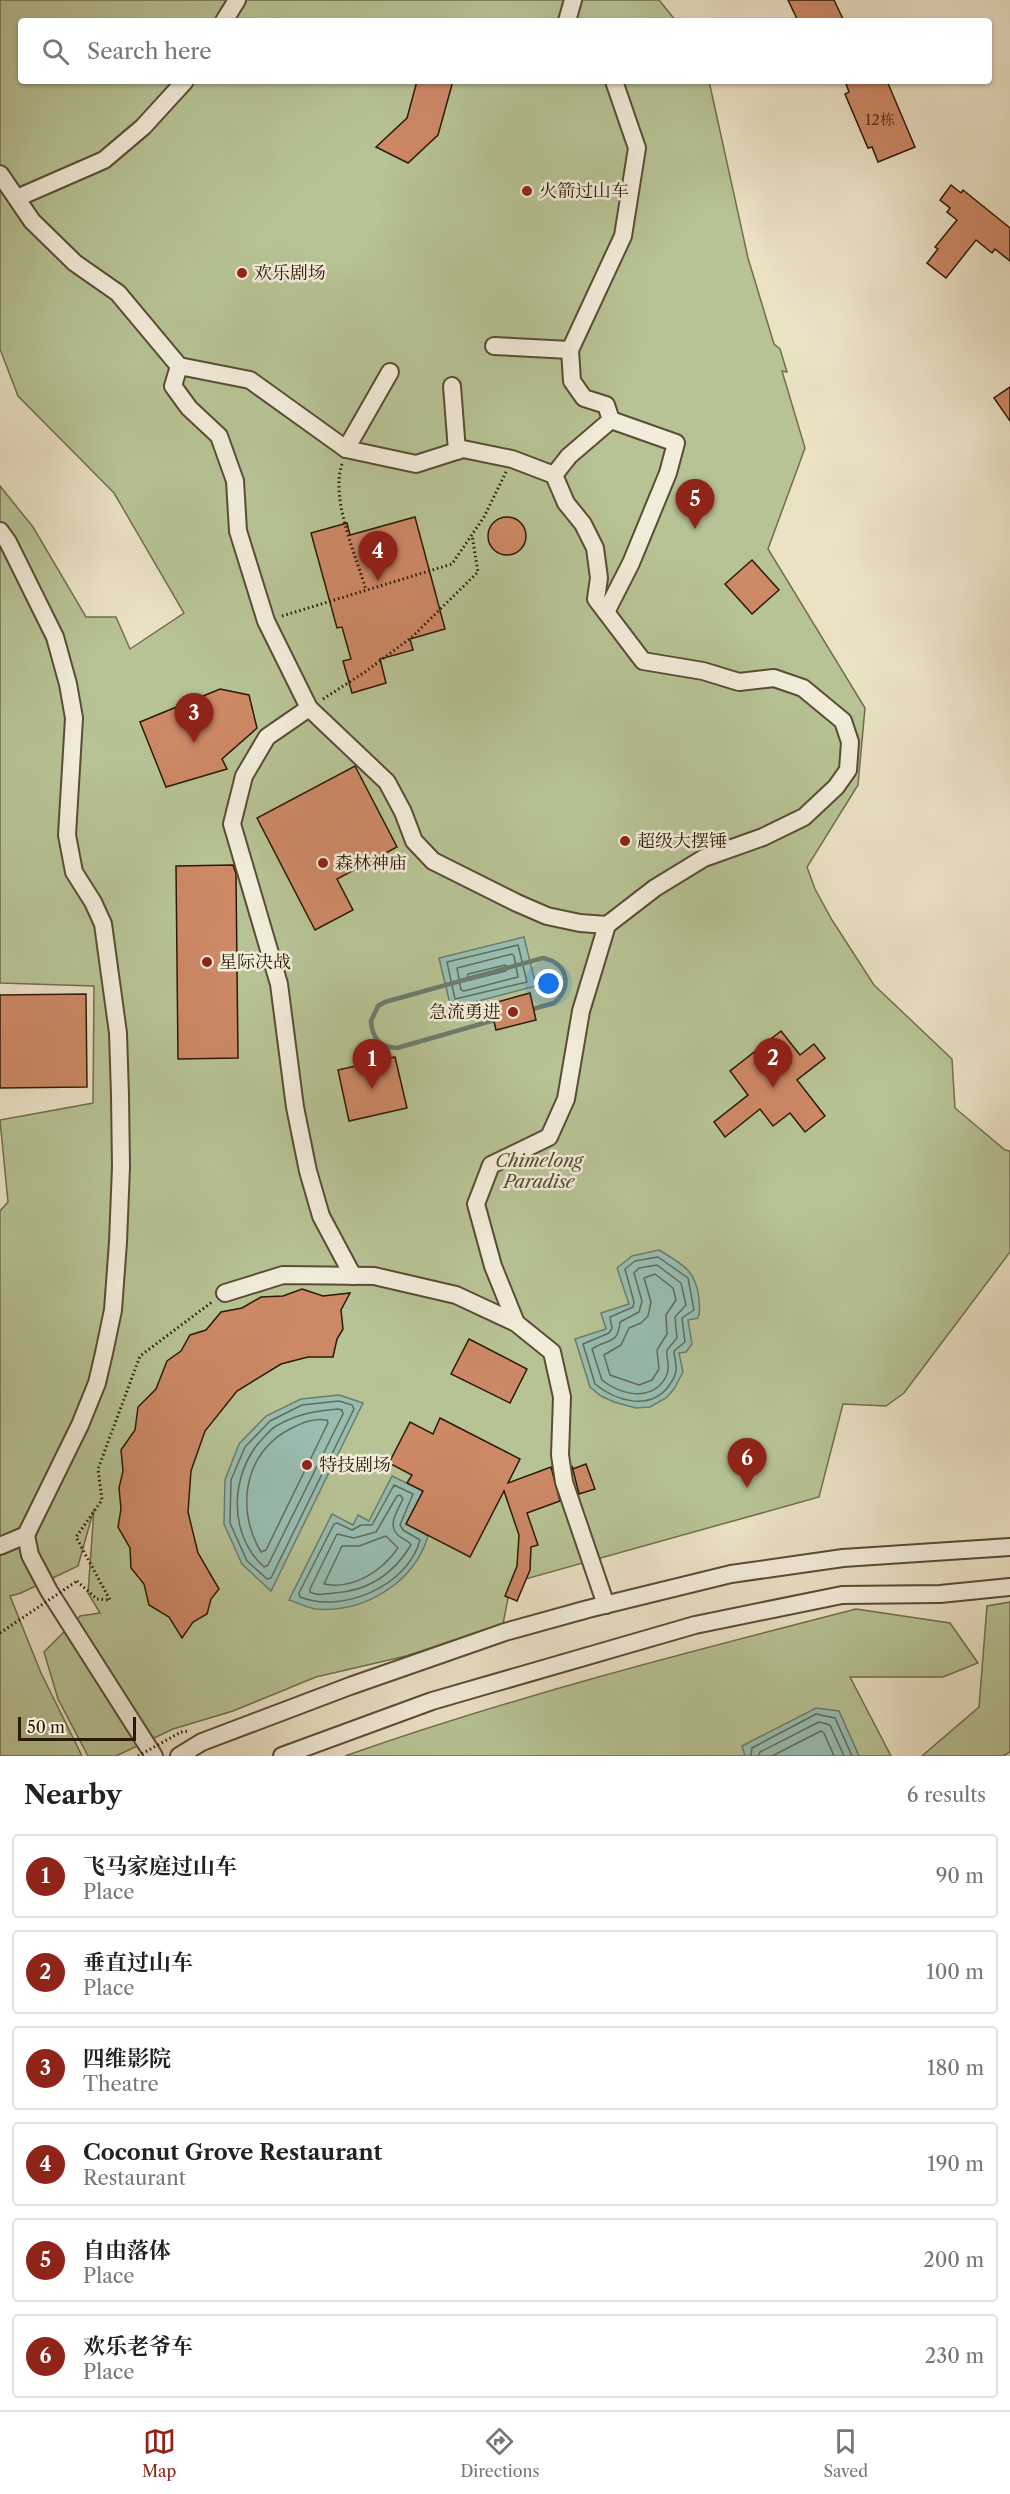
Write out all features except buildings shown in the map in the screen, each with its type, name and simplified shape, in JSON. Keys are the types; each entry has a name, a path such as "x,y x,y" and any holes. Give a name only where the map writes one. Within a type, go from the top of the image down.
{"street":[{"path":"226,18 237,0"},
{"path":"568,18 573,0"},
{"path":"17,198 104,160 143,127 182,84"},
{"path":"611,420 606,405 584,398 572,381 570,350 623,236 637,148 615,84"},
{"path":"0,174 32,221 75,263 118,293 178,366 250,380 346,449 416,464 463,449 512,459 554,474 566,503 583,524 595,548 598,578 596,599 644,661 703,671 739,682 774,678 803,688 843,721 850,742 848,770 836,787 804,817 763,837 704,858 655,888 606,925 581,1011 566,1099 549,1137 491,1165 476,1204 493,1266 516,1323"},
{"path":"494,346 570,350"},
{"path":"178,366 173,386 189,408 219,436 235,481 238,531 266,621 309,708 387,782 403,812 414,841 433,861 547,916 580,923 606,925"},
{"path":"346,449 390,372"},
{"path":"452,386 457,451"},
{"path":"554,474 569,456 611,420"},
{"path":"606,612 631,563 668,473 676,443 611,420"},
{"path":"0,531 8,542 55,637 68,684 74,718 67,835 74,872 93,902 103,924 117,1033 120,1095 121,1167 113,1311 97,1383 80,1425 26,1535 30,1555 49,1591 154,1756"},
{"path":"309,708 267,737 244,776 232,824 279,984 295,1107 308,1171 321,1216 353,1276"},
{"path":"225,1293 284,1275 374,1276 456,1296 516,1323 552,1352 562,1397 560,1455 564,1482 606,1605"},
{"path":"0,1546 26,1535"},
{"path":"178,1756 202,1742 350,1686 505,1632 606,1605 731,1574 843,1558 1010,1547"},
{"path":"282,1756 432,1701 695,1625 842,1595 940,1594 1010,1587"}],"path":[{"path":"346,449 338,474 341,510 366,590"},
{"path":"266,621 452,564 483,517 512,459"},
{"path":"309,708 365,672 412,637 478,572 472,535"},
{"path":"0,1633 77,1581 97,1599 111,1600 76,1537 102,1500 98,1469 140,1356 225,1293"},
{"path":"138,1756 181,1732"}],"green space":[{"name":"Chimelong Paradise","path":"0,0 659,0 674,18 18,18 18,84 710,84 748,258 774,344 780,349 787,372 782,371 805,448 768,549 865,708 858,785 807,867 815,889 832,920 874,985 952,1059 955,1108 1005,1150 1010,1151 1010,1252 904,1393 886,1406 843,1404 819,1497 511,1583 503,1624 406,1656 316,1677 233,1711 173,1729 116,1756 88,1756 58,1699 44,1652 80,1616 100,1613 88,1593 94,1509 78,1566 10,1596 41,1673 82,1756 0,1756 0,1211 8,1202 0,1120 93,1103 94,986 0,983 0,486 33,527 86,617 116,617 130,649 184,613 114,493 18,396 0,349"},
{"path":"1010,1602 1010,1752 1003,1756 922,1756 979,1707 987,1606"},
{"path":"856,1609 950,1623 978,1663 943,1677 850,1677 891,1756 345,1756 535,1695"}],"water":[{"path":"524,937 536,986 451,1008 439,958"},
{"path":"659,1250 681,1264 691,1274 697,1289 699,1313 698,1318 688,1320 692,1344 686,1352 679,1353 683,1372 674,1389 666,1398 650,1407 636,1408 614,1402 601,1396 590,1387 575,1339 606,1329 601,1313 629,1304 617,1268 632,1256"},
{"path":"339,1395 363,1403 271,1591 242,1564 224,1524 225,1480 239,1444 266,1416 301,1399"},
{"path":"392,1476 423,1491 406,1524 428,1536 411,1568 385,1592 352,1606 316,1609 289,1600 332,1514 353,1525 358,1515 369,1521"},
{"path":"816,1708 839,1711 859,1756 745,1756 742,1746"}],"waterway":[{"path":"543,958 558,965 565,976 564,990 554,1003 397,1048 386,1046 375,1037 371,1021 378,1006 385,1002 543,958"}],"place":[{"name":"火箭过山车","path":"527,191"},
{"name":"欢乐剧场","path":"242,273"},
{"name":"自由落体","path":"695,529"},
{"name":"Coconut Grove Restaurant","path":"378,581"},
{"name":"四维影院","path":"194,743"},
{"name":"超级大摆锤","path":"625,841"},
{"name":"森林神庙","path":"323,863"},
{"name":"星际决战","path":"207,962"},
{"name":"急流勇进","path":"513,1012"},
{"name":"垂直过山车","path":"773,1088"},
{"name":"飞马家庭过山车","path":"372,1089"},
{"name":"特技剧场","path":"307,1465"},
{"name":"欢乐老爷车","path":"747,1488"}]}
